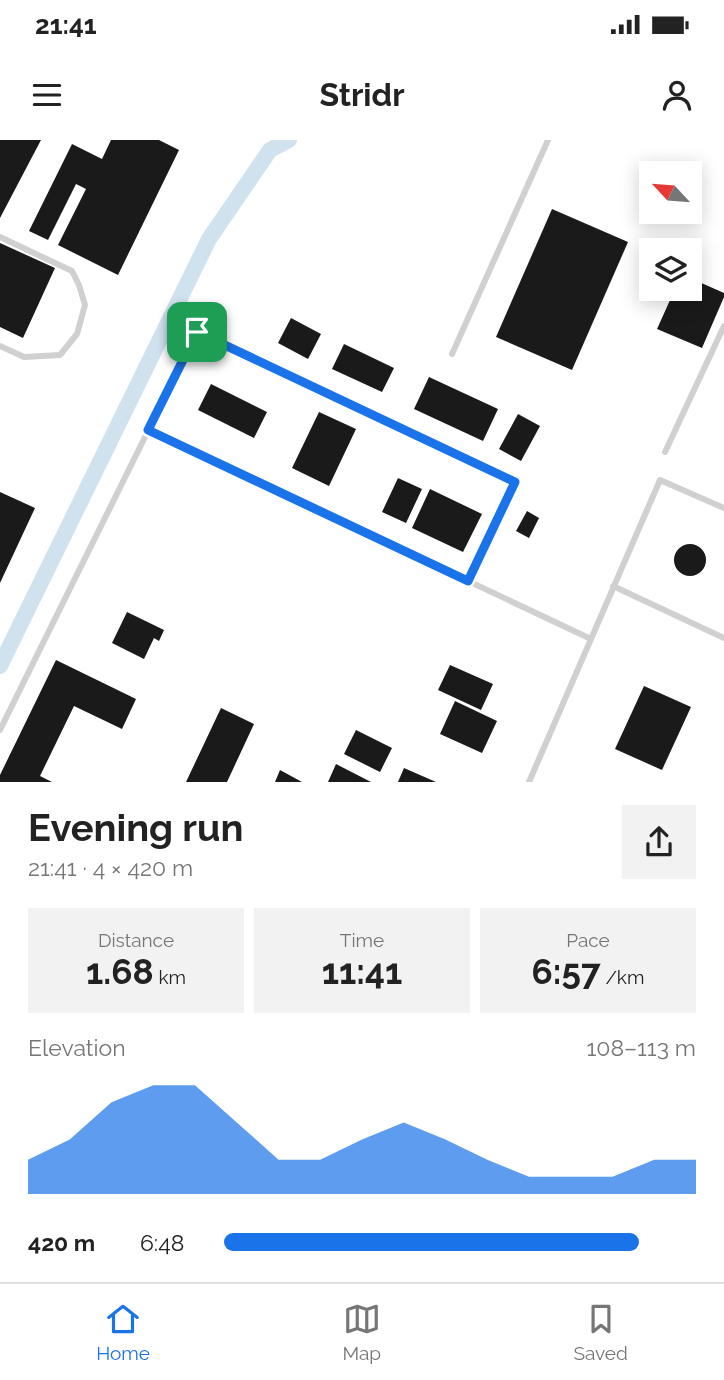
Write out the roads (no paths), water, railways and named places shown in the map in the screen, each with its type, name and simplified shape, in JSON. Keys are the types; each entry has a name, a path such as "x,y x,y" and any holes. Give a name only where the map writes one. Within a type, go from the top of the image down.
{"lane":[{"path":"452,354 548,140"},
{"path":"0,237 72,271 85,305 77,334 60,355 24,357 0,346"},
{"path":"665,452 724,326"},
{"path":"0,730 197,332 515,482 468,581"},
{"path":"148,430 591,639"},
{"path":"529,782 660,480 724,508"},
{"path":"613,586 724,638"}],"waterway":[{"path":"0,666 209,239 270,150 289,140"}]}
